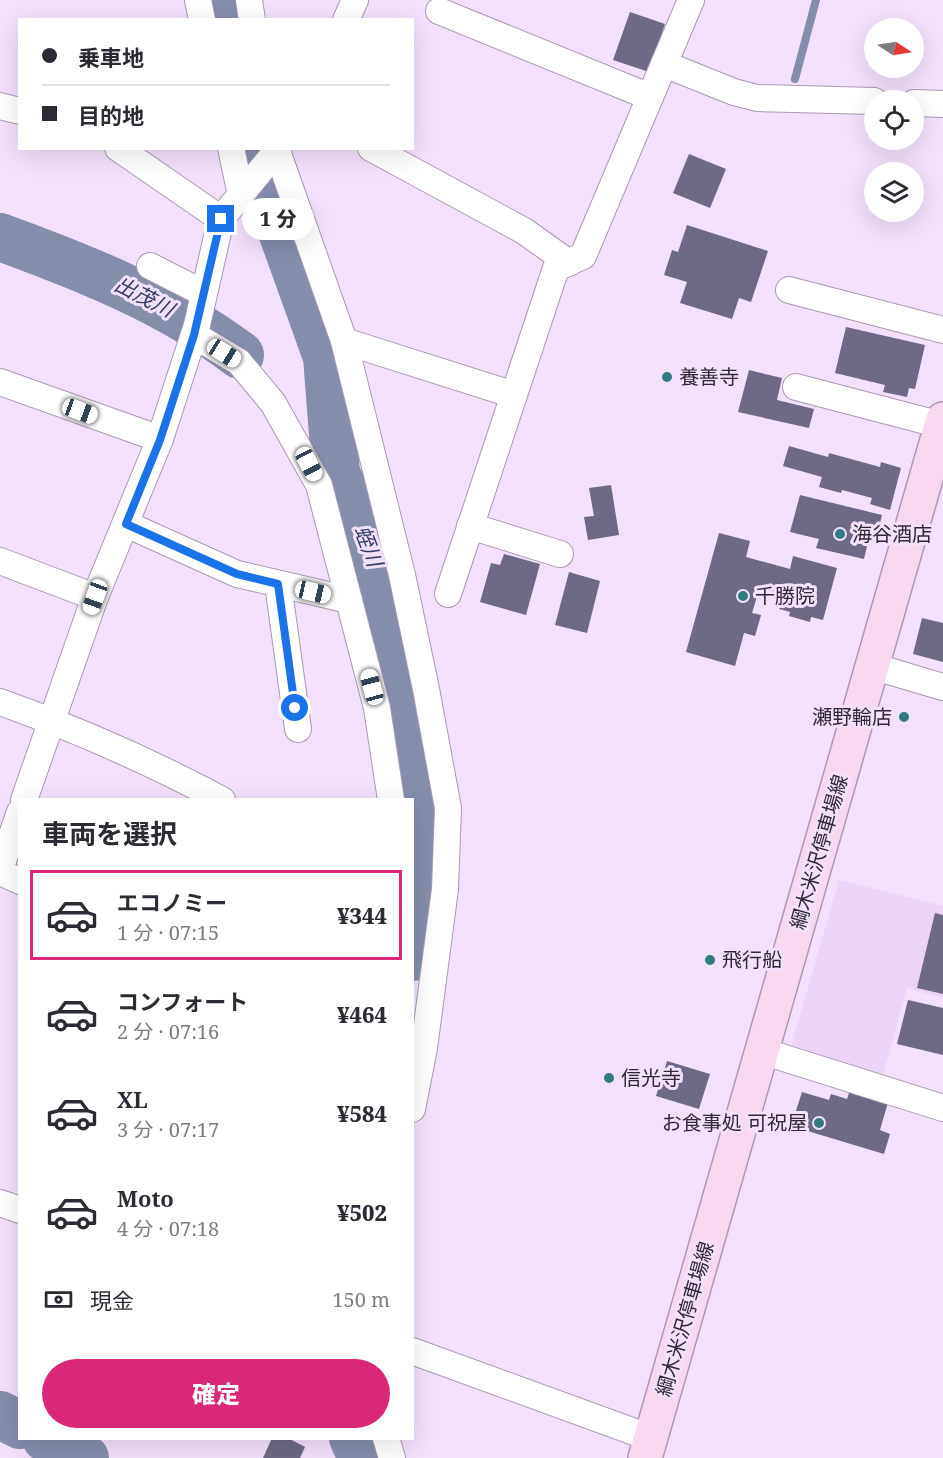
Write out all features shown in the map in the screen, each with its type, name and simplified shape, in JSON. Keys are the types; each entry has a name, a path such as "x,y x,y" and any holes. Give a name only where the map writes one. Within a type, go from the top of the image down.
{"main road":[{"name":"綱木米沢停車場線","path":"648,1448 942,422"}],"street":[{"path":"198,0 202,18"},
{"path":"249,0 252,18"},
{"path":"347,18 355,0"},
{"path":"448,594 556,268 583,256 691,0"},
{"path":"439,11 650,97"},
{"path":"664,64 734,92 757,98 864,101"},
{"path":"924,103 943,104"},
{"path":"0,106 18,110"},
{"path":"121,150 221,219"},
{"path":"232,150 245,190"},
{"path":"375,150 524,231 569,262"},
{"path":"25,798 95,597 160,440 199,314 221,219 275,152"},
{"path":"275,152 345,341 402,575 448,808 445,889 424,1048 414,1098"},
{"path":"150,266 199,314 273,403 320,484 377,708 392,798"},
{"path":"789,290 943,330"},
{"path":"345,341 514,395"},
{"path":"0,382 160,440"},
{"path":"796,387 942,422"},
{"path":"126,524 237,574 349,600"},
{"path":"470,526 560,554"},
{"path":"0,561 95,597"},
{"path":"278,584 298,729"},
{"path":"873,666 943,687"},
{"path":"0,702 51,720 172,773 218,798"},
{"path":"18,818 0,871 18,880"},
{"path":"762,1051 943,1107"},
{"path":"0,1203 18,1209"},
{"path":"414,1352 648,1448"},
{"path":"387,1440 392,1458"}],"shaded area":[{"path":"839,880 943,906 943,998 907,988 883,1075 791,1047"}],"building":[{"path":"630,12 665,24 649,72 613,60"},
{"path":"689,154 726,169 710,208 673,193"},
{"path":"687,225 768,251 751,302 739,298 732,319 680,303 687,282 664,275 672,250 678,252"},
{"path":"846,327 925,345 915,389 909,388 907,397 883,392 885,385 835,373"},
{"path":"749,370 782,378 777,400 814,409 809,428 738,412"},
{"path":"789,446 828,457 829,453 880,467 881,462 901,468 890,510 870,504 872,498 819,487 822,477 783,466"},
{"path":"611,485 619,535 588,540 584,517 594,516 589,488"},
{"path":"800,495 882,515 877,535 870,533 864,559 816,548 819,539 790,532"},
{"path":"719,533 750,541 746,557 790,569 793,556 837,568 823,620 811,617 810,622 789,616 790,612 779,609 782,597 759,590 752,613 761,615 755,636 744,633 735,666 686,652"},
{"path":"504,554 540,564 526,615 480,602 491,563 500,565"},
{"path":"569,572 600,581 587,633 555,625"},
{"path":"922,618 943,623 943,662 913,654"},
{"path":"935,913 943,915 943,994 917,988"},
{"path":"908,1000 943,1008 943,1055 897,1044"},
{"path":"667,1061 710,1074 699,1109 656,1096"},
{"path":"851,1087 889,1099 880,1130 890,1134 884,1154 791,1126 802,1092 829,1100 831,1094 847,1099"},
{"path":"271,1440 292,1440 305,1447 300,1458 263,1458"}],"waterway":[{"name":"蛭川","path":"222,0 225,18"},
{"path":"795,79 816,0"},
{"name":"蛭川","path":"253,150 327,357 336,473 375,556 395,648 409,741 421,855 414,934"},
{"name":"出茂川","path":"0,237 125,287 184,318 240,355"},
{"path":"0,1415 18,1424"},
{"path":"50,1440 85,1458"},
{"name":"蛭川","path":"354,1440 362,1458"}],"place":[{"name":"養善寺","path":"667,377"},
{"name":"海谷酒店","path":"840,534"},
{"name":"千勝院","path":"743,596"},
{"name":"瀬野輪店","path":"904,717"},
{"name":"飛行船","path":"710,960"},
{"name":"信光寺","path":"609,1078"},
{"name":"お食事処 可祝屋","path":"819,1123"}],"route":[{"path":"221,219 194,335 160,440 126,524 237,574 278,584 295,708"}]}
